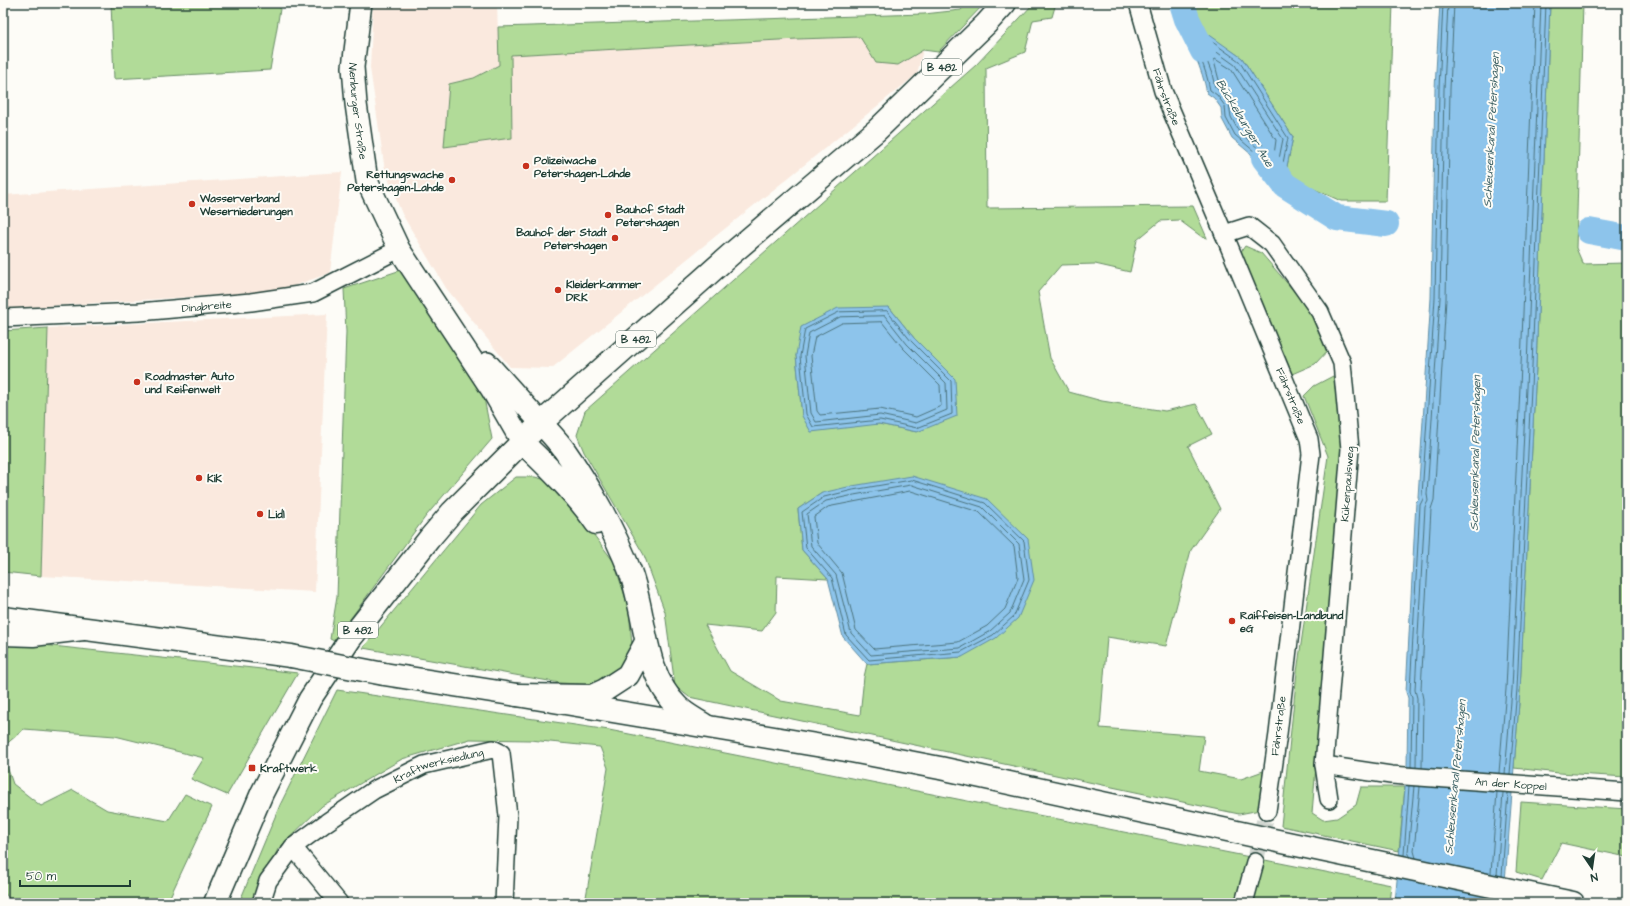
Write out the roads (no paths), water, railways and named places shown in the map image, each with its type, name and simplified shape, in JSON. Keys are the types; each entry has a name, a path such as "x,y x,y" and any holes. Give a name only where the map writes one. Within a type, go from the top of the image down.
{"main road":[{"name":"B 482","path":"215,903 262,793 310,699 350,639 428,539 452,512 541,423 730,255 877,130 986,24 1005,3"},
{"path":"541,423 565,450 600,508 630,572 646,642 667,695 679,708 706,726"},
{"path":"522,442 544,463 589,513 630,572"},
{"path":"3,618 291,656 384,674 846,750 940,768 1566,902"},
{"path":"3,634 33,634 83,628"},
{"path":"517,695 592,696 605,690 628,675 646,642"}],"street":[{"name":"Nienburger Straße","path":"361,3 353,67 356,104 367,181 399,249 492,390 522,442"},
{"name":"Fährstraße","path":"1138,3 1163,91 1309,439 1311,454 1278,734 1267,811"},
{"name":"Kükenpaulsweg","path":"1224,234 1249,226 1272,244 1320,312 1342,363 1350,448 1324,765 1330,799"},
{"name":"Dingbreite","path":"3,318 140,312 251,302 313,293 399,249"},
{"name":"Nienburger Straße","path":"417,278 506,385 541,423"},
{"name":"Kraftwerksiedlung","path":"261,903 268,881 293,847 374,790 424,766 493,749 501,753 508,816 504,903"},
{"name":"An der Koppel","path":"1324,765 1391,776 1627,792"},
{"path":"293,847 339,903"},
{"path":"1244,903 1255,862"}],"water":[{"name":"Schleusenkanal Petershagen","path":"1440,3 1550,3 1536,366 1520,690 1503,903 1395,903 1407,766 1408,698 1406,692 1416,502 1419,499 1431,298 1435,88"},
{"path":"1187,19 1242,58 1293,137 1285,176 1285,185 1272,180 1252,155 1232,138 1222,119 1221,108 1214,98 1207,93 1199,66 1179,23"},
{"path":"889,307 914,338 955,379 957,416 917,432 879,424 811,432 802,416 796,355 801,327 838,308"},
{"path":"912,476 987,499 1028,539 1034,580 1018,618 996,638 962,657 867,664 843,637 828,579 802,550 798,509 822,493 852,486"}],"waterway":[{"name":"Bückeburger Aue","path":"1182,3 1187,19 1203,51"},
{"name":"Bückeburger Aue","path":"1264,158 1285,185 1337,218 1386,224"},
{"name":"Bückeburger Aue","path":"1589,231 1627,238"}],"tunnel":[{"path":"1255,862 1267,811"}],"place":[{"name":"Polizeiwache Petershagen-Lahde","path":"526,166"},
{"name":"Rettungswache Petershagen-Lahde","path":"452,180"},
{"name":"Wasserverband Weserniederungen","path":"192,204"},
{"name":"Bauhof Stadt Petershagen","path":"608,215"},
{"name":"Bauhof der Stadt Petershagen","path":"615,238"},
{"name":"Kleiderkammer DRK","path":"558,290"},
{"name":"Roadmaster Auto und Reifenwelt","path":"137,382"},
{"name":"KiK","path":"199,478"},
{"name":"Lidl","path":"260,514"},
{"name":"Raiffeisen-Landbund eG","path":"1232,621"},
{"name":"Kraftwerk","path":"252,768"}]}
